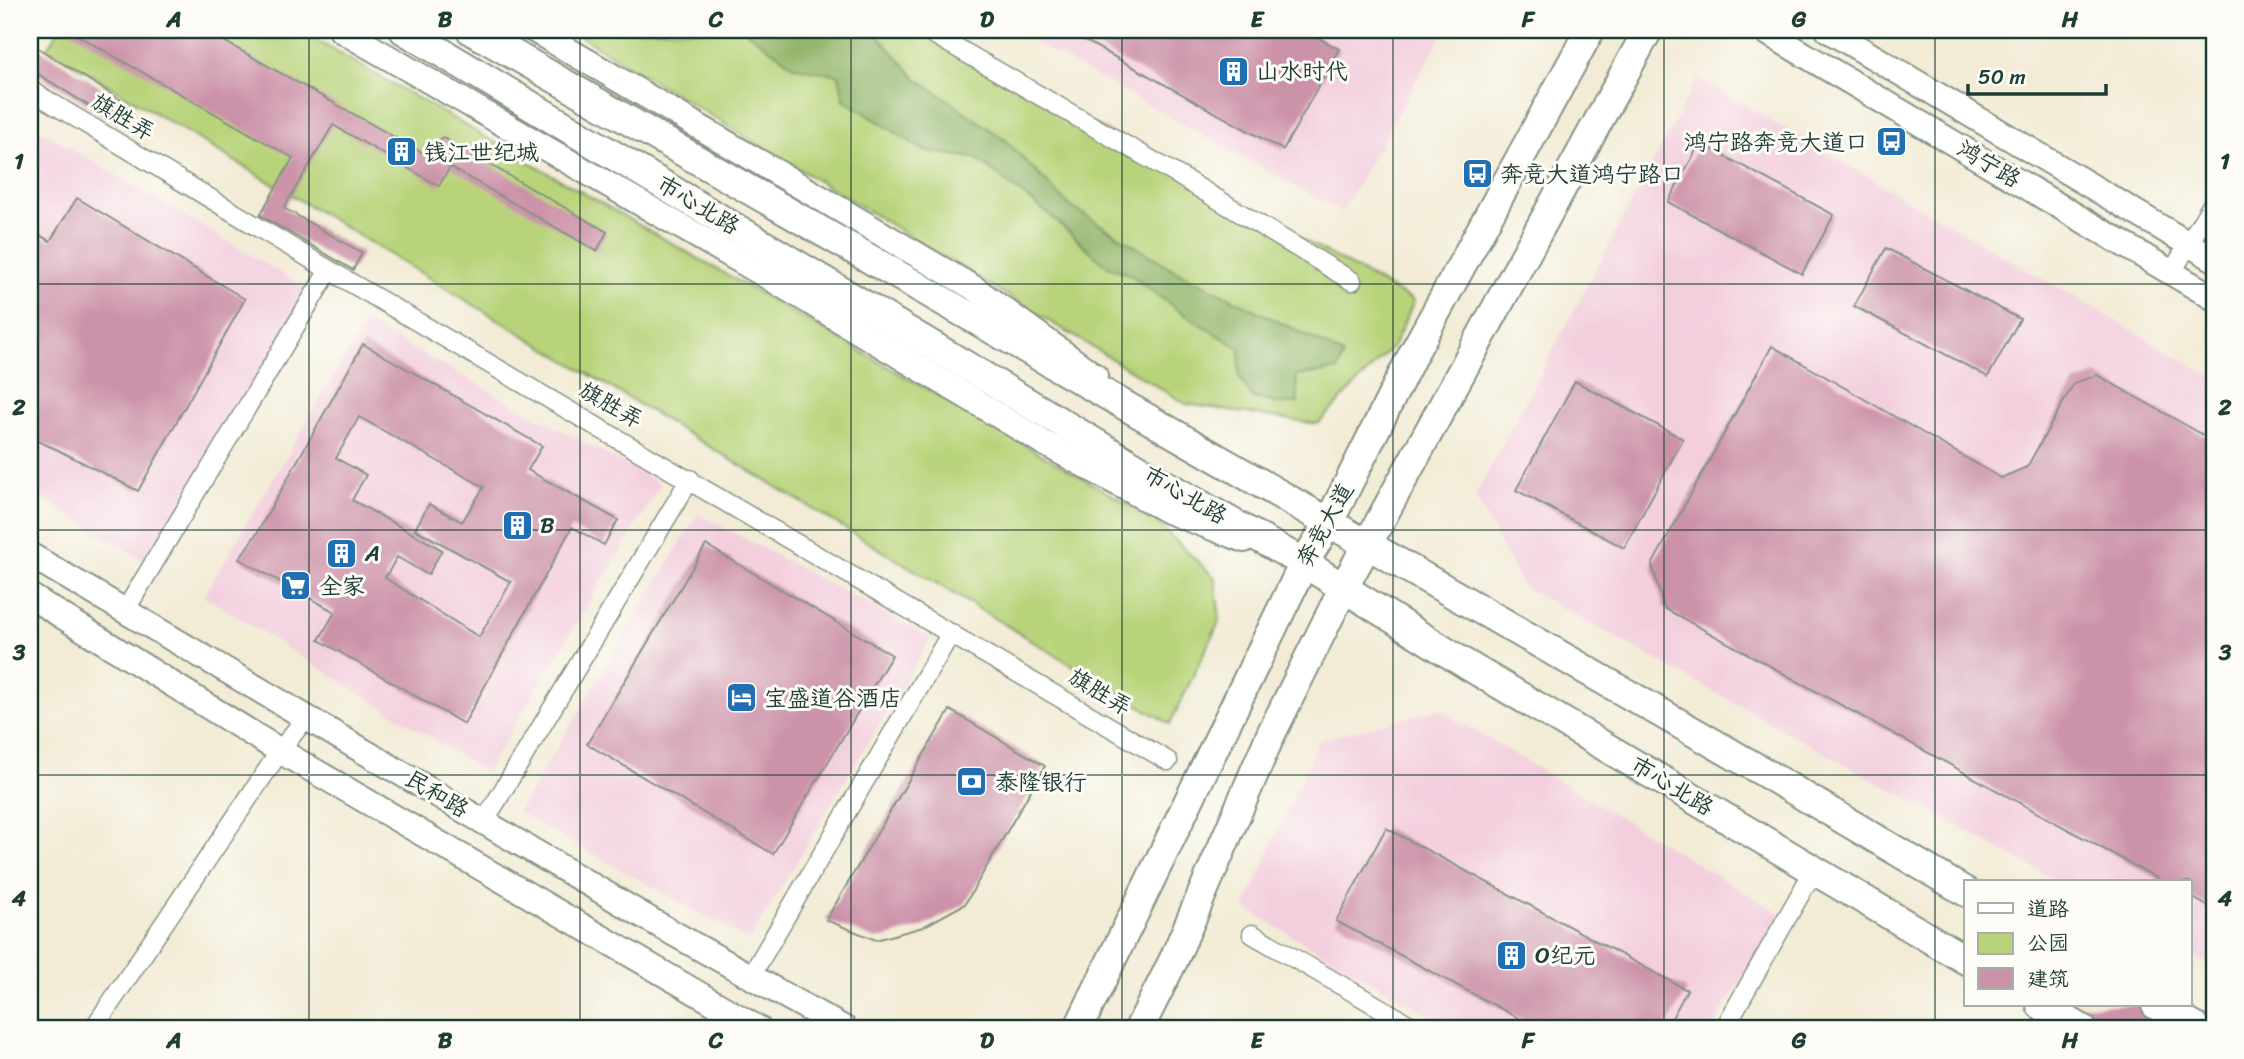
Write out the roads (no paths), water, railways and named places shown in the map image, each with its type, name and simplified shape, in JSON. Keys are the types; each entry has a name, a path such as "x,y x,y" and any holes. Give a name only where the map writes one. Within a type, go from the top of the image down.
{"main road":[{"path":"341,30 770,278 1044,443 1168,511 1304,563"},
{"name":"市心北路","path":"404,30 1174,490 1304,563 1468,665 1964,959"},
{"name":"市心北路","path":"471,30 1760,770 1964,891"},
{"path":"534,30 974,288 1169,430"},
{"name":"奔竞大道","path":"1078,1029 1304,563 1329,522 1412,356 1590,30"},
{"name":"奔竞大道","path":"1139,1029 1174,959 1271,734 1344,587 1648,30"},
{"name":"鸿宁路","path":"1763,30 2214,298"},
{"name":"鸿宁路","path":"1828,30 2214,259"},
{"name":"民和路","path":"30,555 484,822 845,1029"},
{"name":"民和路","path":"30,596 280,751 759,1029"},
{"path":"2043,1006 2082,1029"},
{"path":"2158,1006 2189,1024 2214,1022"}],"street":[{"path":"926,30 1352,281"},
{"name":"旗胜弄","path":"30,90 329,270 1168,761"},
{"path":"2172,272 2214,201"},
{"path":"125,611 329,270"},
{"path":"484,822 690,479"},
{"path":"751,976 951,633"},
{"path":"93,1029 280,751 307,716"},
{"path":"1724,1029 1814,870"},
{"path":"1252,934 1417,1029"}],"place":[{"name":"山水时代","path":"1233,71"},
{"name":"鸿宁路奔竞大道口","path":"1891,142"},
{"name":"钱江世纪城","path":"401,152"},
{"name":"奔竞大道鸿宁路口","path":"1477,174"},
{"name":"B","path":"517,525"},
{"name":"A","path":"342,553"},
{"name":"全家","path":"296,586"},
{"name":"宝盛道谷酒店","path":"741,698"},
{"name":"泰隆银行","path":"972,782"},
{"name":"O纪元","path":"1512,955"}]}
